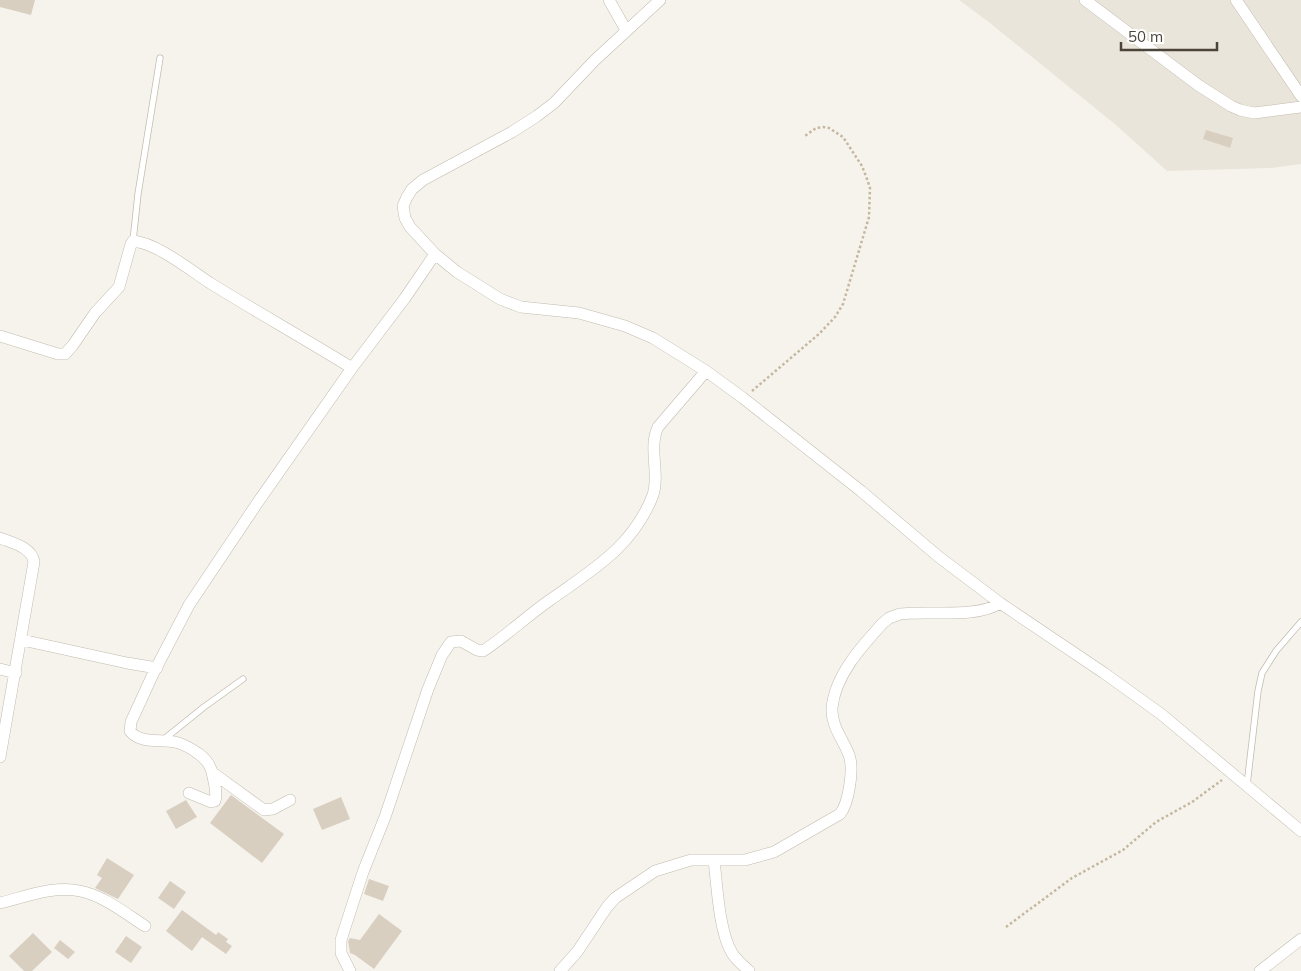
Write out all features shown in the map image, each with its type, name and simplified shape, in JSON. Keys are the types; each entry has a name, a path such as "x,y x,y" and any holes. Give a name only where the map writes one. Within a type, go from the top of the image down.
{"street":[{"path":"609,0 626,30"},
{"path":"660,0 594,60 554,103 537,116 412,188 403,206 405,218 410,227 435,254 457,272 500,299 521,307 579,313 625,326 653,338 706,371 860,491 918,541 1000,603 1097,668 1161,714 1301,831"},
{"path":"1085,0 1198,85 1231,106 1254,113 1301,108"},
{"path":"1236,0 1301,96"},
{"path":"0,336 58,354 64,354 73,345 95,313 119,287 128,251 133,241 156,249 180,262 209,282 352,368"},
{"path":"189,793 211,802 215,801 213,773 208,763 194,750 175,742 136,737 130,731 131,722 156,668 189,605 258,502 435,254"},
{"path":"350,971 341,953 341,940 428,688 447,646 456,640 483,651 609,557 633,531 654,493 655,436 658,427 706,371"},
{"path":"0,538 27,550 34,557 22,640 0,757"},
{"path":"560,971 581,947 607,907 623,891 665,867 691,860 745,860 774,852 830,821 843,810 850,784 850,760 833,720 833,703 842,678 852,660 882,623 900,614 979,611 1000,603"},
{"path":"22,640 156,668"},
{"path":"0,669 16,673"},
{"path":"213,773 264,810 273,809 290,800"},
{"path":"714,860 727,939 732,953 748,971"},
{"path":"0,903 36,894 68,890 80,891 115,906 145,926"},
{"path":"1260,971 1301,939"}],"lane":[{"path":"133,241 138,194 160,58"},
{"path":"1248,786 1258,691 1262,673 1276,650 1301,622"},
{"path":"161,741 243,679"}],"path":[{"path":"743,398 819,334 835,317 843,304 869,217 870,188 858,160 843,136 823,127 816,128 805,136"},
{"path":"1006,927 1072,878 1123,850 1156,822 1192,802 1231,773"}],"shaded area":[{"path":"959,0 1301,0 1301,164 1271,168 1167,171 1116,125"}],"building":[{"path":"0,0 35,0 31,15 0,7"},
{"path":"1206,130 1233,138 1230,148 1203,139"},
{"path":"231,795 284,834 262,863 210,823"},
{"path":"341,797 350,819 322,830 313,809"},
{"path":"186,800 197,817 176,829 166,811"},
{"path":"107,858 134,875 118,899 95,888 102,878 97,875"},
{"path":"369,879 389,886 383,901 364,894"},
{"path":"170,881 186,892 174,909 158,898"},
{"path":"182,910 216,935 218,932 228,939 226,942 232,946 226,954 202,937 192,951 166,931"},
{"path":"379,914 402,931 374,969 350,953 348,941 350,938 360,940"},
{"path":"33,933 52,952 32,971 24,971 9,956"},
{"path":"126,936 142,947 131,963 115,952"},
{"path":"60,940 75,952 68,959 54,948"}]}
